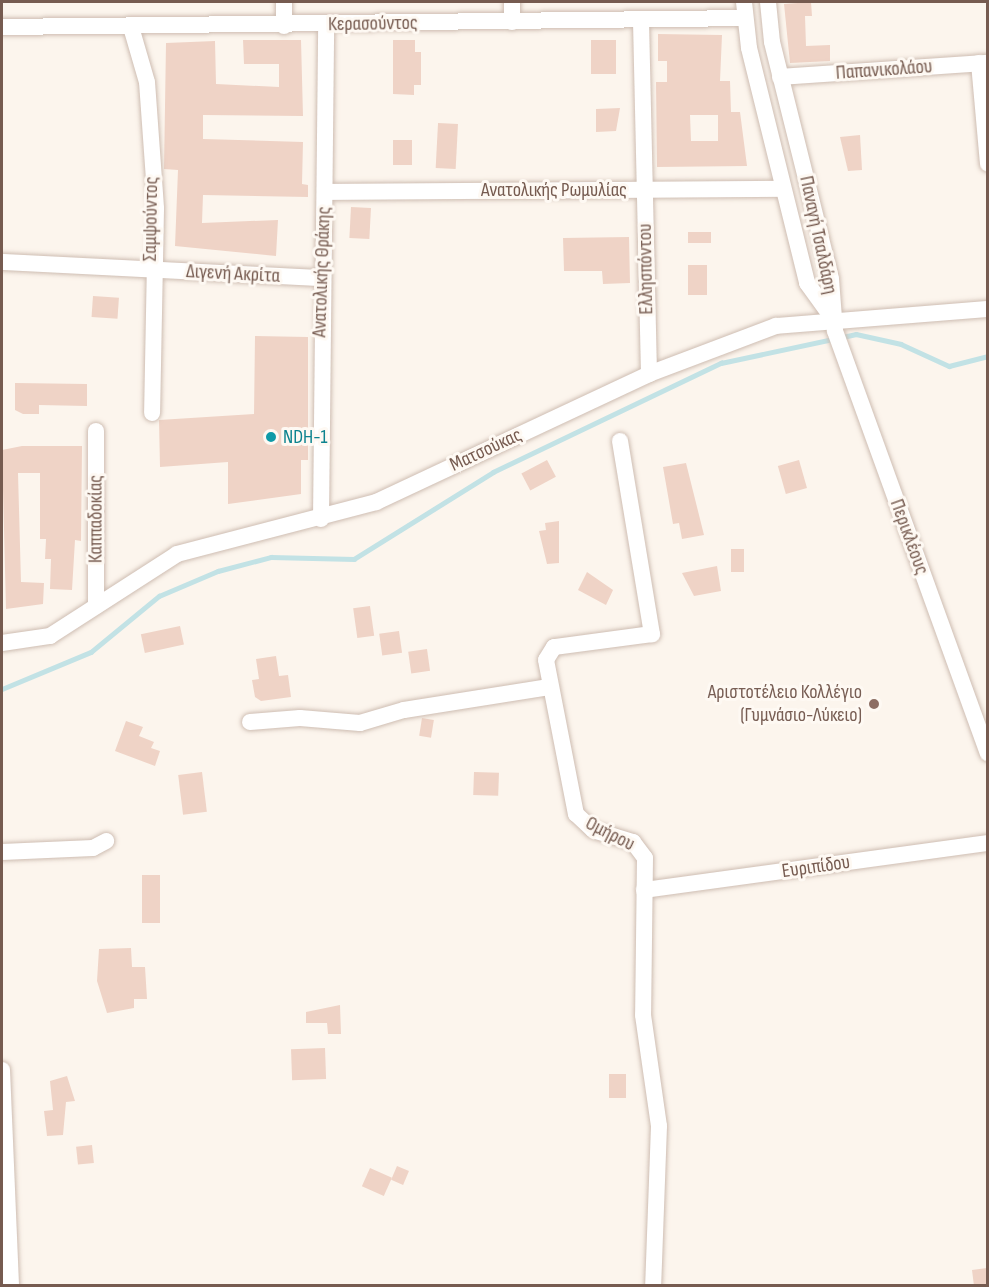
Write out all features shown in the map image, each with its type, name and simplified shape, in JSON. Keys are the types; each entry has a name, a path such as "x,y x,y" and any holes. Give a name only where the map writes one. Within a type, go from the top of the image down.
{"street":[{"path":"284,2 284,26"},
{"path":"512,2 512,22"},
{"name":"Παναγή Τσαλδάρη","path":"768,2 780,77 831,279 834,325"},
{"name":"Κερασούντος","path":"2,27 641,21 745,10"},
{"name":"Παναγή Τσαλδάρη","path":"745,10 783,189 807,283 834,325"},
{"name":"Ελλησπόντου","path":"641,21 649,374"},
{"name":"Ανατολικής Θράκης","path":"321,519 321,278 326,25"},
{"name":"Σαμψούντος","path":"131,27 147,82 156,209 151,271 152,413"},
{"path":"983,63 987,164"},
{"name":"Παπανικολάου","path":"780,77 983,63"},
{"name":"Ανατολικής Ρωμυλίας","path":"324,192 783,189"},
{"name":"Διγενή Ακρίτα","path":"2,262 321,278"},
{"name":"Ματσούκας","path":"2,644 40,640 177,554 321,519 376,502 649,374 776,326 834,325 987,309"},
{"name":"Περικλέους","path":"834,325 987,753"},
{"name":"Καππαδοκίας","path":"96,431 96,606"},
{"name":"Ομήρου","path":"620,441 653,633 551,649 546,660 549,687 576,814 593,830 638,845 645,858 643,1015 659,1126 653,1286"},
{"path":"250,722 300,718 360,723 404,710 549,687"},
{"path":"2,852 93,848 106,841"},
{"name":"Ευριπίδου","path":"644,890 987,843"},
{"path":"2,1070 6,1211 11,1286"}],"building":[{"path":"811,2 812,16 805,16 806,46 830,45 830,61 790,63 784,4"},
{"path":"658,34 722,35 720,81 730,81 731,112 740,112 747,166 657,167 656,82 667,82 667,61 658,61","holes":["690,115 718,115 718,141 691,141"]},
{"path":"243,40 301,40 303,116 203,115 203,139 303,142 302,184 308,185 308,197 203,195 202,223 278,220 276,256 175,246 178,170 164,169 166,43 215,41 216,84 279,87 279,64 244,64"},
{"path":"393,40 415,40 415,52 421,52 421,85 414,85 414,95 393,94"},
{"path":"591,40 616,40 616,74 591,74"},
{"path":"620,108 616,131 596,132 596,109"},
{"path":"438,123 458,124 456,169 436,168"},
{"path":"860,135 862,170 848,171 840,137"},
{"path":"393,140 412,140 412,165 393,165"},
{"path":"351,207 371,208 369,239 349,238"},
{"path":"688,232 711,232 711,243 688,243"},
{"path":"629,237 630,283 603,284 602,271 564,271 563,238"},
{"path":"688,265 707,265 707,295 688,295"},
{"path":"93,296 119,298 117,319 92,317"},
{"path":"255,336 308,337 308,460 301,460 301,494 228,504 228,462 160,467 159,420 254,414"},
{"path":"15,383 87,384 87,406 39,405 39,414 23,414 15,410"},
{"path":"22,446 82,446 81,541 75,540 72,590 50,589 51,559 45,559 46,539 40,539 40,473 18,473 21,582 44,583 43,604 6,609 2,450"},
{"path":"547,460 556,477 530,490 521,474"},
{"path":"799,460 807,488 786,494 778,466"},
{"path":"686,463 704,535 682,539 679,523 673,524 663,467"},
{"path":"559,521 559,563 547,564 539,531 546,530 545,523"},
{"path":"731,549 744,549 744,572 731,572"},
{"path":"717,566 721,591 694,596 682,573"},
{"path":"587,572 613,590 606,605 578,590"},
{"path":"370,606 374,636 357,638 353,608"},
{"path":"180,626 184,645 145,653 141,634"},
{"path":"399,631 402,653 382,656 379,634"},
{"path":"427,649 430,671 411,673 408,652"},
{"path":"276,656 279,676 288,675 291,697 261,701 255,697 252,680 259,679 256,659"},
{"path":"422,718 434,720 431,738 419,736"},
{"path":"126,721 143,727 139,736 154,742 151,748 160,751 155,766 115,751"},
{"path":"202,772 207,812 183,815 178,775"},
{"path":"474,772 499,773 498,796 473,795"},
{"path":"142,875 160,875 160,923 142,923"},
{"path":"131,948 132,967 145,967 147,999 134,999 134,1008 107,1013 97,981 99,949"},
{"path":"340,1005 341,1034 328,1034 327,1023 306,1023 306,1012"},
{"path":"325,1048 326,1079 292,1080 291,1049"},
{"path":"609,1074 626,1074 626,1098 609,1098"},
{"path":"67,1076 75,1101 66,1102 63,1135 47,1136 44,1111 53,1110 50,1081"},
{"path":"92,1145 94,1163 78,1165 76,1147"},
{"path":"397,1166 409,1171 403,1185 391,1180"},
{"path":"370,1168 392,1178 384,1196 362,1186"},
{"path":"987,1268 987,1286 974,1286 972,1270"}],"waterway":[{"path":"2,689 91,652 159,596 218,571 271,557 354,559 493,472 721,363 856,334 901,344 949,366 988,356"}],"place":[{"name":"NDH-1","path":"271,437"},
{"name":"Αριστοτέλειο Κολλέγιο (Γυμνάσιο-Λύκειο)","path":"874,704"}]}
